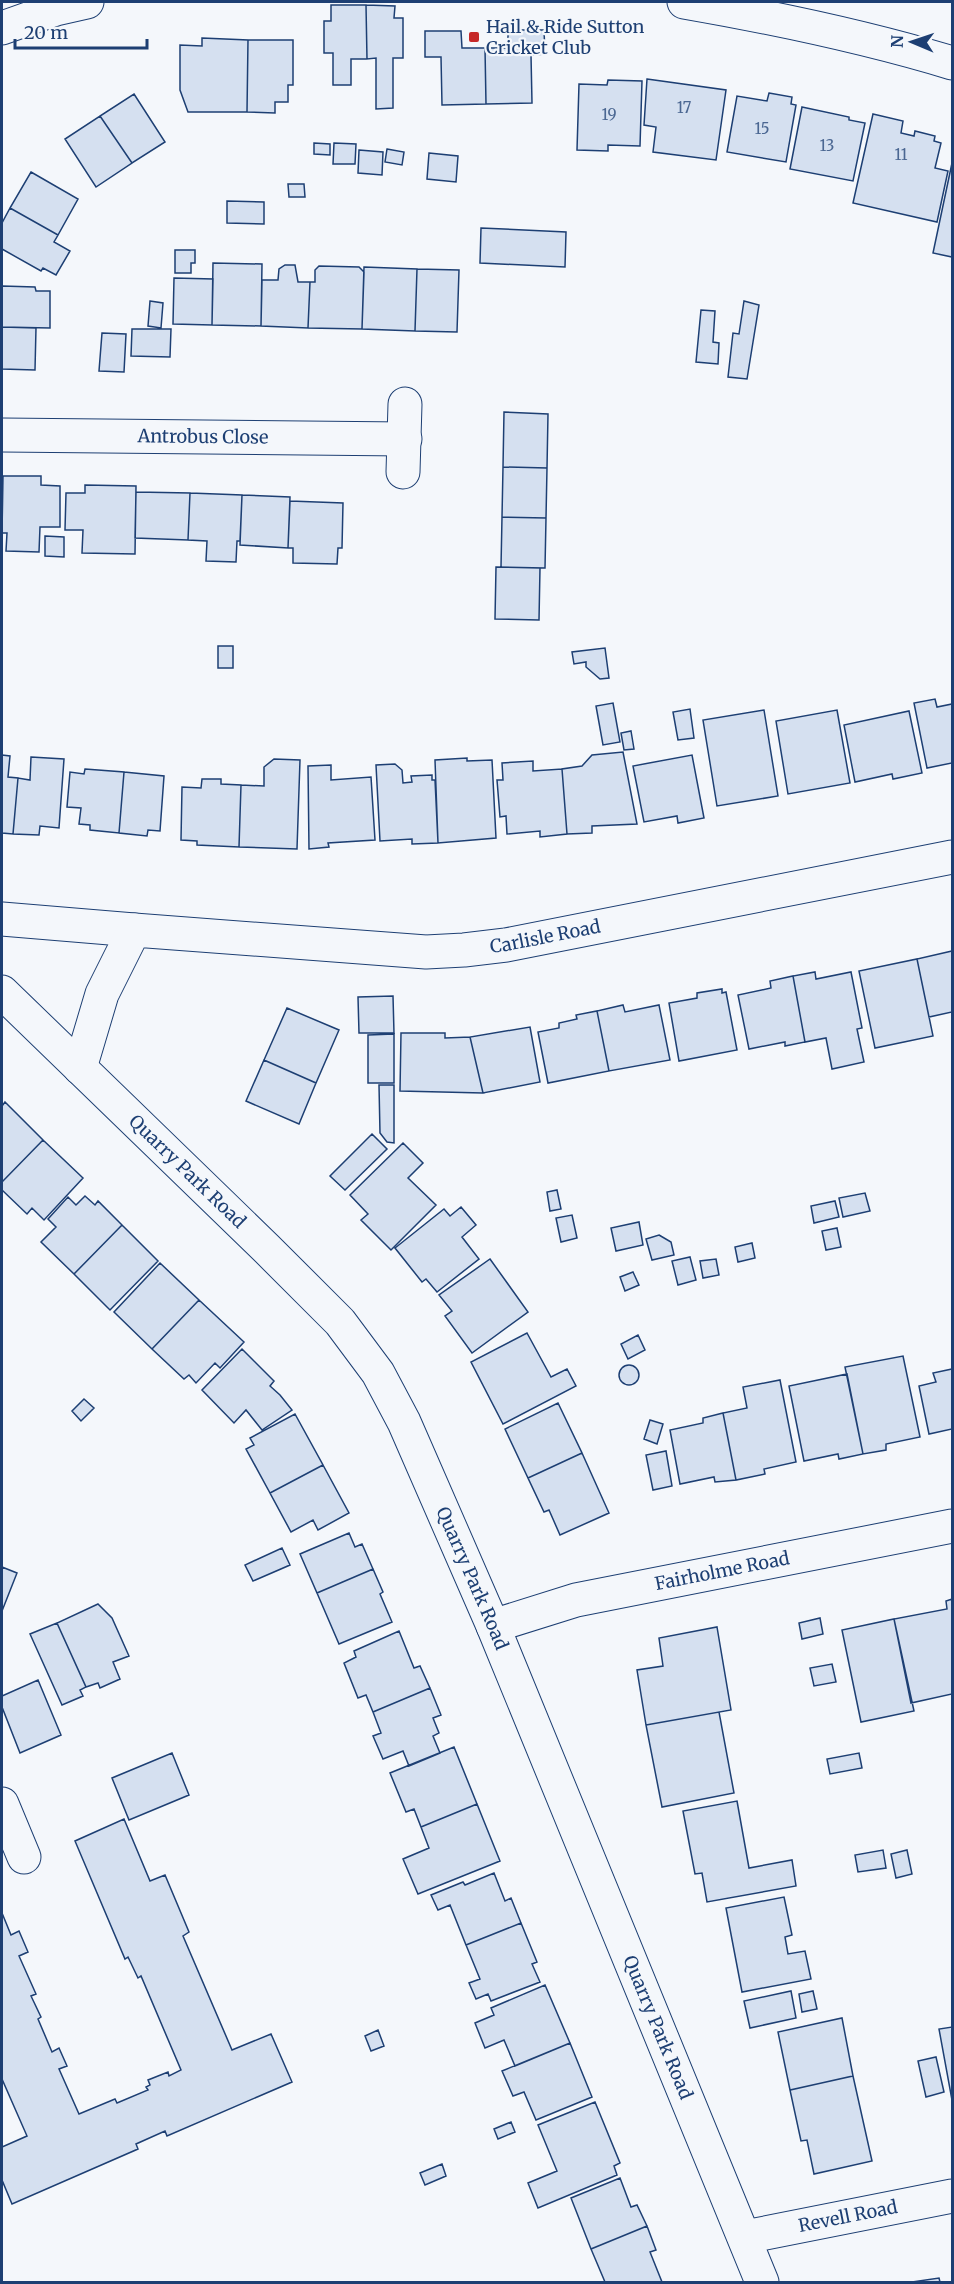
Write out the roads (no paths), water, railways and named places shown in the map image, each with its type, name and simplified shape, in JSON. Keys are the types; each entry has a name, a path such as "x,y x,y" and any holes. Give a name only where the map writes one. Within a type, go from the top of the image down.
{"street":[{"path":"2,28 57,9 87,2"},
{"path":"684,2 774,17 881,41 952,63"},
{"path":"404,472 405,404"},
{"name":"Antrobus Close","path":"2,435 405,439"},
{"name":"Carlisle Road","path":"2,919 426,952 464,950 506,945 952,857"},
{"path":"80,1068 102,994 134,930"},
{"name":"Quarry Park Road","path":"2,992 340,1322 378,1373 404,1422 493,1626 762,2283"},
{"name":"Fairholme Road","path":"493,1626 576,1600 952,1526"},
{"path":"7,1815 24,1857"},
{"name":"Revell Road","path":"745,2237 952,2196"}],"place":[{"name":"Hail & Ride Sutton Cricket Club","path":"474,37"}]}
